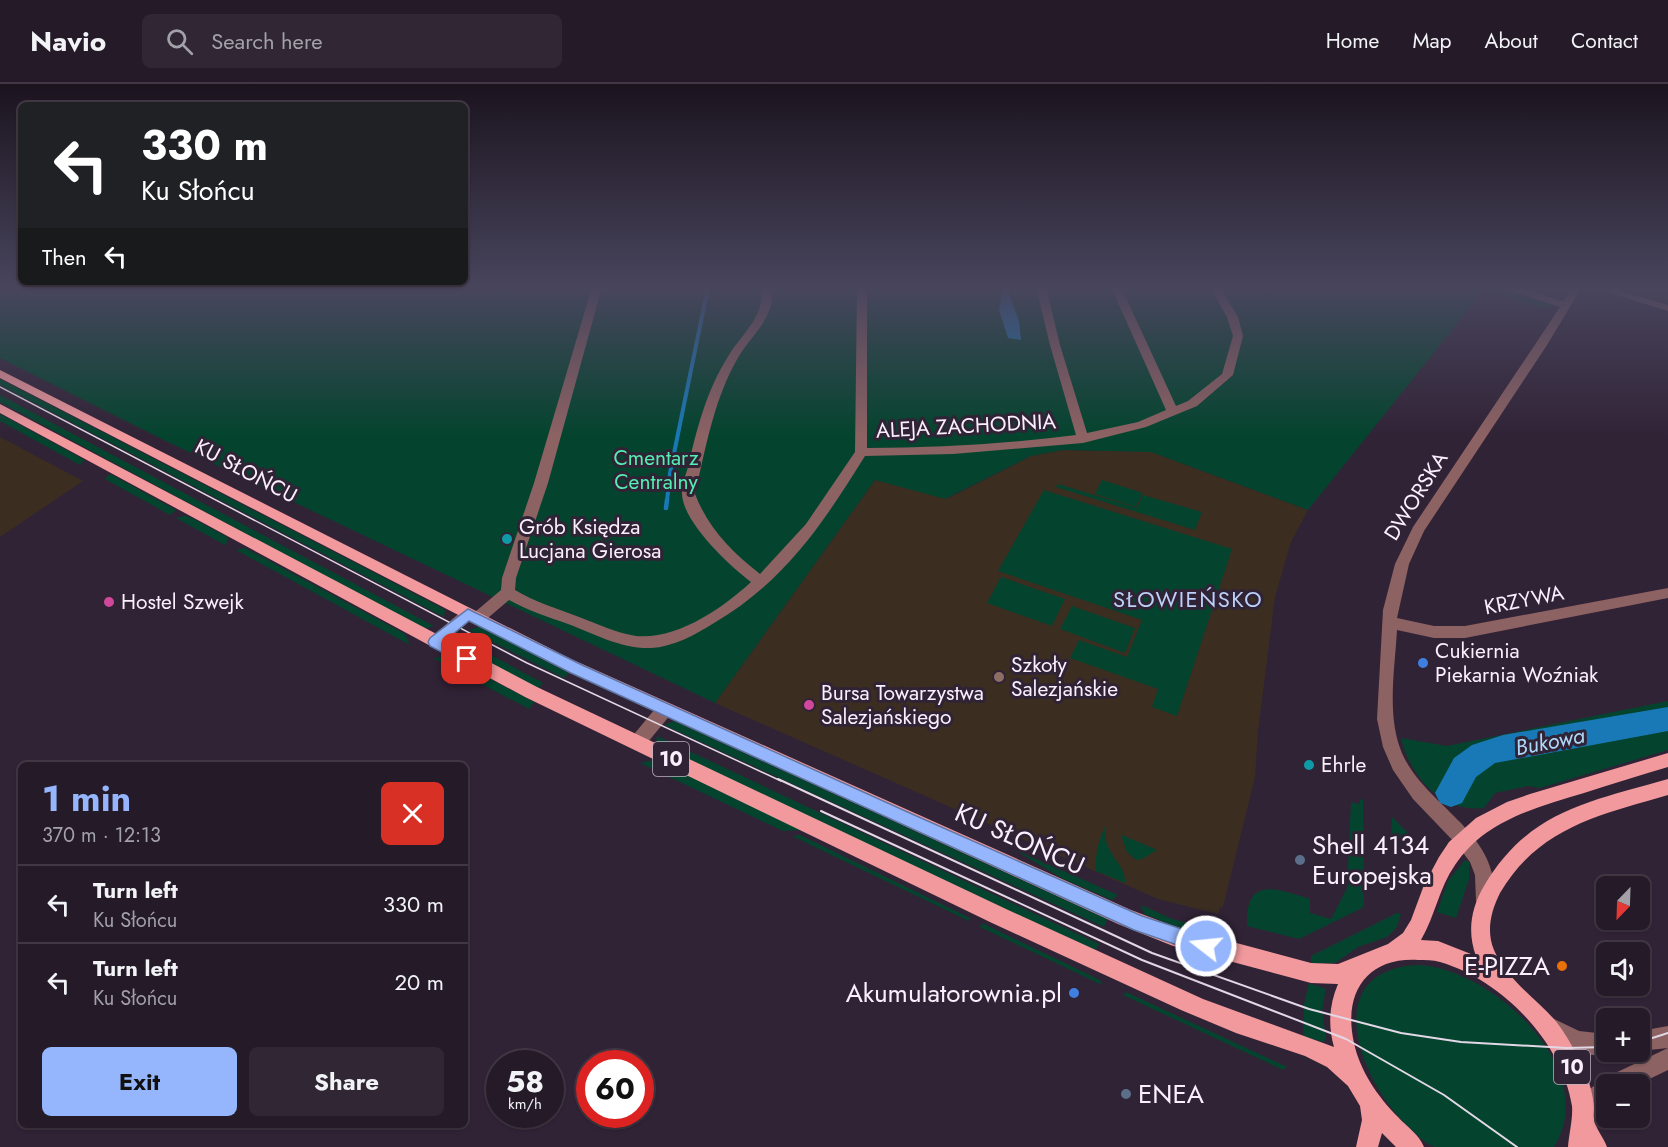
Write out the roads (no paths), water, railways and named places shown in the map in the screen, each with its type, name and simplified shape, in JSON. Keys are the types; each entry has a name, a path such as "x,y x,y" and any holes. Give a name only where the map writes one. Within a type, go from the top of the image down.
{"main road":[{"name":"KU SŁOŃCU","path":"0,373 472,617 665,709 1156,930 1311,973 1338,974 1365,964"},
{"name":"10","path":"0,408 435,642 637,743 1180,999 1244,1026 1326,1054 1345,1065 1387,1122 1413,1147"},
{"path":"1395,951 1407,944 1417,933 1437,878 1464,840 1484,822 1512,807 1668,759"},
{"path":"1504,984 1492,969 1480,944 1480,926 1486,901 1513,856 1542,832 1576,816 1668,787"},
{"name":"10","path":"1365,964 1395,951 1420,950 1448,956 1476,967 1504,984 1524,1000 1548,1026 1573,1069 1581,1092 1584,1118 1596,1147"},
{"path":"1356,1078 1345,1048 1341,1014 1348,985 1365,964"},
{"path":"1367,1147 1373,1120 1370,1100"},
{"path":"1579,1147 1584,1118"}],"street":[{"path":"435,642 494,604 508,592 509,578 541,483 583,337"},
{"path":"746,337 715,389 688,494 693,510 704,527 726,553 762,584"},
{"path":"861,453 862,337"},
{"path":"1053,337 1083,440"},
{"path":"1138,337 1173,413"},
{"name":"ALEJA ZACHODNIA","path":"508,592 550,612 619,637 646,642 666,639 692,629 736,604 762,584 800,542 861,453 964,450 1083,440 1127,430 1173,413 1214,387 1228,372 1234,358 1238,337"},
{"name":"DWORSKA","path":"1486,901 1483,869 1477,857 1464,840 1419,794 1399,765 1391,747 1385,719 1388,622 1399,574 1418,530 1547,337"},
{"name":"KRZYWA","path":"1388,622 1434,632 1465,632 1668,593"},
{"path":"637,743 665,709"},
{"path":"1548,1026 1577,1042 1596,1043"},
{"path":"1650,1040 1668,1037"},
{"path":"1637,1074 1668,1059"},
{"path":"1584,1118 1596,1099"}],"water":[{"path":"1021,337 1021,340 1008,338"}],"waterway":[{"path":"667,501 670,473 698,337"},
{"path":"666,508 667,500"},
{"name":"Bukowa","path":"1451,793 1460,774 1470,762 1483,754 1503,748 1668,719"}],"tram line":[{"path":"0,387 527,663 781,781"},
{"path":"778,779 1152,953 1309,1009 1401,1033 1461,1042 1567,1048 1596,1047"},
{"path":"821,811 1142,960 1346,1039 1444,1095 1517,1147"},
{"path":"1650,1039 1668,1033"}],"place":[{"name":"Grób Księdza Lucjana Gierosa","path":"507,539"},
{"name":"Hostel Szwejk","path":"109,602"},
{"name":"Cukiernia Piekarnia Woźniak","path":"1423,663"},
{"name":"Szkoły Salezjańskie","path":"999,677"},
{"name":"Bursa Towarzystwa Salezjańskiego","path":"809,705"},
{"name":"Ehrle","path":"1309,765"},
{"name":"Shell 4134 Europejska","path":"1300,860"},
{"name":"E-PIZZA","path":"1562,966"},
{"name":"Akumulatorownia.pl","path":"1074,993"},
{"name":"ENEA","path":"1126,1094"}],"district":[{"name":"SŁOWIEŃSKO","path":"1188,599"}],"park label":[{"name":"Cmentarz Centralny","path":"656,470"}]}
